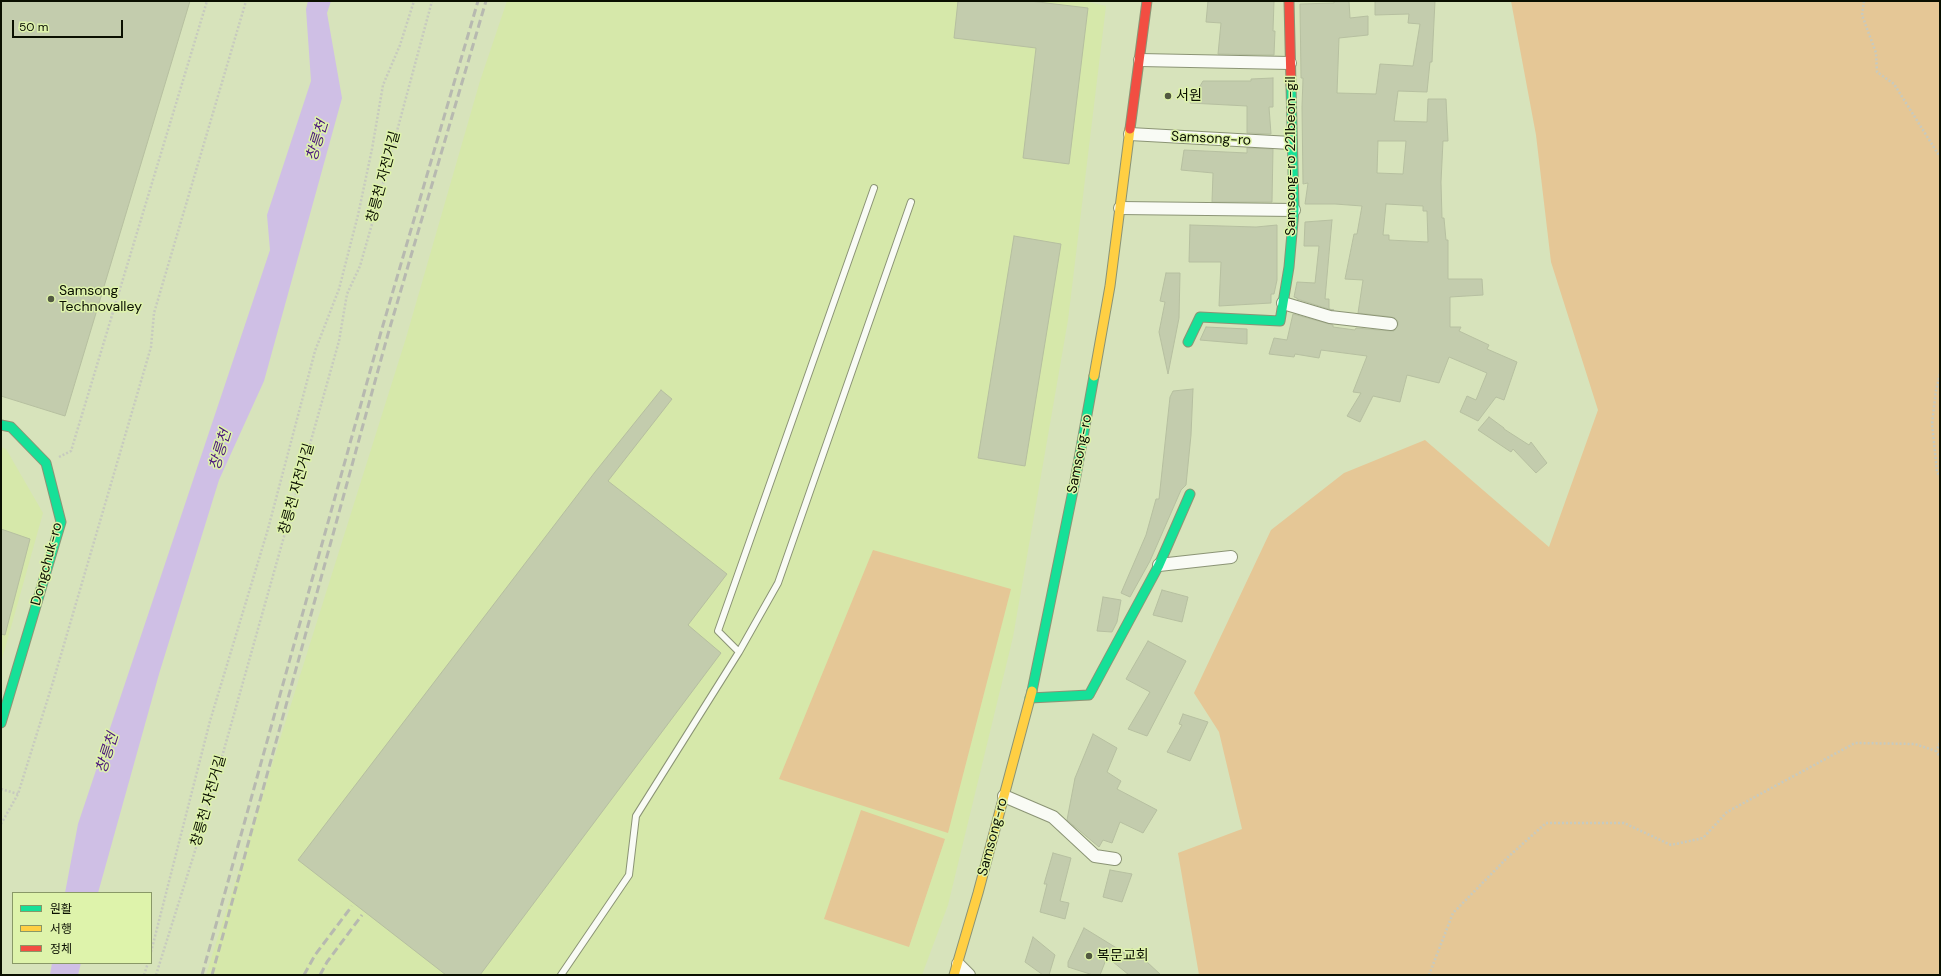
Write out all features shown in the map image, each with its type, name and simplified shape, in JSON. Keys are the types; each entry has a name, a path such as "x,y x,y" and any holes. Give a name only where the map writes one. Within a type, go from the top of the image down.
{"street":[{"name":"Samsong-ro","path":"956,969 1030,698 1075,481 1110,286 1147,1"},
{"name":"Samsong-ro 221beon-gil","path":"1188,342 1200,317 1280,321 1289,267 1294,210 1288,1"},
{"path":"1140,60 1290,63"},
{"name":"Samsong-ro","path":"1130,134 1291,143"},
{"path":"1120,208 1294,210"},
{"path":"1283,303 1330,317 1391,324"},
{"name":"Dongchuk-ro","path":"1,425 11,428 46,463 61,522 1,723"},
{"path":"1030,698 1089,694 1159,565 1190,494"},
{"path":"1159,565 1231,557"},
{"path":"1004,796 1053,817 1095,856 1115,859"},
{"path":"956,969 969,975"}],"lane":[{"path":"738,652 718,631 874,188"},
{"path":"561,975 629,875 636,816 738,652 778,582 911,202"}],"path":[{"path":"58,458 71,451 207,1"},
{"path":"1,824 18,794 103,515 151,346 154,313 246,1"},
{"path":"152,948 210,721 268,529 315,350 339,289 361,200 383,85 400,45 414,1"},
{"name":"창릉천 자전거길","path":"156,975 212,791 339,341 348,294 360,266 432,1"},
{"path":"1864,1 1862,14 1876,53 1877,72 1894,84 1940,157"},
{"path":"1940,374 1936,390 1932,424 1937,472 1940,477"},
{"path":"1429,975 1453,913 1508,857 1546,823 1624,823 1671,845 1703,838 1727,812 1855,743 1915,744 1936,751 1940,757"},
{"path":"1936,751 1940,743"},
{"path":"1,789 18,794"},
{"path":"144,975 148,964"}],"shaded area":[{"path":"507,1 1084,1 1106,6 1068,320 1013,637 948,905 922,975 206,975 406,338 480,81"},
{"path":"1511,1 1940,1 1940,975 1199,975 1178,853 1242,829 1219,732 1194,693 1271,530 1344,473 1425,440 1549,547 1598,410 1551,262 1536,135"},
{"path":"1,447 6,449 43,513 1,663"},
{"path":"873,550 1011,589 948,833 779,779"},
{"path":"861,810 945,839 909,947 824,919"}],"water":[{"name":"창릉천","path":"308,1 331,1 327,13 342,98 264,381 219,480 159,674 98,892 65,892 78,824 270,250 267,215 311,81 306,9"},
{"path":"52,964 81,964 78,975 50,975"}],"building":[{"name":"Samsong Technovalley","path":"1,1 190,1 65,416 1,396"},
{"path":"958,1 1030,1 1088,8 1069,164 1023,158 1036,48 954,38"},
{"path":"1208,1 1274,1 1274,55 1218,54 1221,23 1206,22"},
{"path":"1334,1 1349,1 1350,18 1368,16 1368,35 1339,38 1337,93 1376,94 1380,64 1413,66 1420,24 1408,23 1409,14 1375,15 1375,1 1435,1 1432,62 1430,62 1427,92 1398,91 1394,121 1427,122 1428,99 1446,99 1448,141 1443,141 1441,182 1442,218 1444,218 1446,240 1448,240 1448,279 1482,279 1483,295 1450,297 1450,327 1461,327 1459,331 1489,345 1487,349 1517,362 1504,400 1496,397 1478,421 1460,412 1467,396 1476,400 1487,373 1449,357 1439,383 1407,375 1400,402 1373,396 1360,422 1347,416 1361,393 1353,392 1367,356 1321,350 1319,358 1295,354 1294,357 1269,354 1274,338 1287,340 1293,314 1333,325 1333,327 1355,330 1356,328 1394,331 1398,325 1398,321 1392,317 1358,313 1363,280 1345,279 1354,234 1357,234 1362,206 1305,204 1308,183 1303,184 1303,78 1301,78 1300,4 1334,3","holes":["1378,141 1406,141 1403,174 1377,173","1386,204 1423,206 1423,211 1427,211 1428,242 1389,240 1389,235 1383,235"]},
{"path":"1273,78 1273,107 1269,107 1271,134 1247,133 1247,106 1190,103 1203,81 1251,81 1251,79"},
{"path":"1247,148 1273,149 1272,202 1212,202 1213,173 1181,170 1184,150 1247,153"},
{"path":"1332,220 1325,299 1329,299 1329,309 1334,310 1332,310 1297,299 1294,297 1297,282 1315,283 1319,246 1304,246 1305,222"},
{"path":"1190,225 1256,227 1277,225 1277,280 1274,294 1271,294 1271,303 1219,306 1221,262 1189,262"},
{"path":"1014,236 1061,244 1025,466 978,458"},
{"path":"1166,273 1180,273 1179,318 1168,374 1159,332 1165,302 1160,301"},
{"path":"1206,327 1247,329 1247,344 1200,340"},
{"path":"1193,389 1191,435 1186,485 1181,490 1150,561 1130,597 1121,593 1146,535 1156,499 1159,499 1170,397 1173,391"},
{"path":"661,390 672,399 608,481 727,574 688,625 721,653 480,975 446,975 298,860 595,472"},
{"path":"1489,417 1504,429 1529,445 1531,442 1547,463 1536,473 1513,449 1511,452 1478,430"},
{"path":"1,529 30,539 5,635 1,634"},
{"path":"1162,590 1188,597 1182,622 1153,615"},
{"path":"1103,597 1121,600 1117,622 1112,632 1097,631"},
{"path":"1148,641 1186,661 1147,736 1128,729 1150,692 1126,679"},
{"path":"1183,714 1208,722 1190,761 1167,752 1182,725 1179,724"},
{"path":"1093,734 1117,748 1107,772 1121,781 1117,789 1157,810 1143,833 1120,822 1112,843 1103,840 1099,847 1067,820 1075,778"},
{"path":"1053,853 1071,858 1060,901 1069,903 1065,919 1040,912 1047,884 1044,884"},
{"path":"1110,870 1132,874 1122,902 1103,897"},
{"name":"복문교회","path":"1084,928 1128,955 1132,948 1161,975 1129,975 1107,957 1100,975 1093,975 1068,967 1068,962"},
{"path":"1033,937 1055,955 1049,975 1043,975 1025,962"}],"railway":[{"path":"202,975 381,332 478,1"},
{"path":"212,975 388,334 486,1"},
{"path":"304,975 315,955 352,906"},
{"path":"320,975 327,962 362,915"}],"traffic: fast":[{"path":"1188,342 1200,317 1280,321 1289,267 1294,210 1291,85"},
{"path":"1032,691 1075,481 1094,376"},
{"path":"1,425 11,427 46,463 61,522 1,723"},
{"path":"1030,698 1089,695 1159,565 1190,494"}],"traffic: slow":[{"path":"1094,376 1110,286 1130,129"},
{"path":"954,975 978,893 1032,691"}],"traffic: jam":[{"path":"1130,129 1147,1"},
{"path":"1289,1 1291,85"}],"place":[{"name":"서원","path":"1168,96"},
{"name":"Samsong Technovalley","path":"51,299"},
{"name":"복문교회","path":"1089,956"}]}
